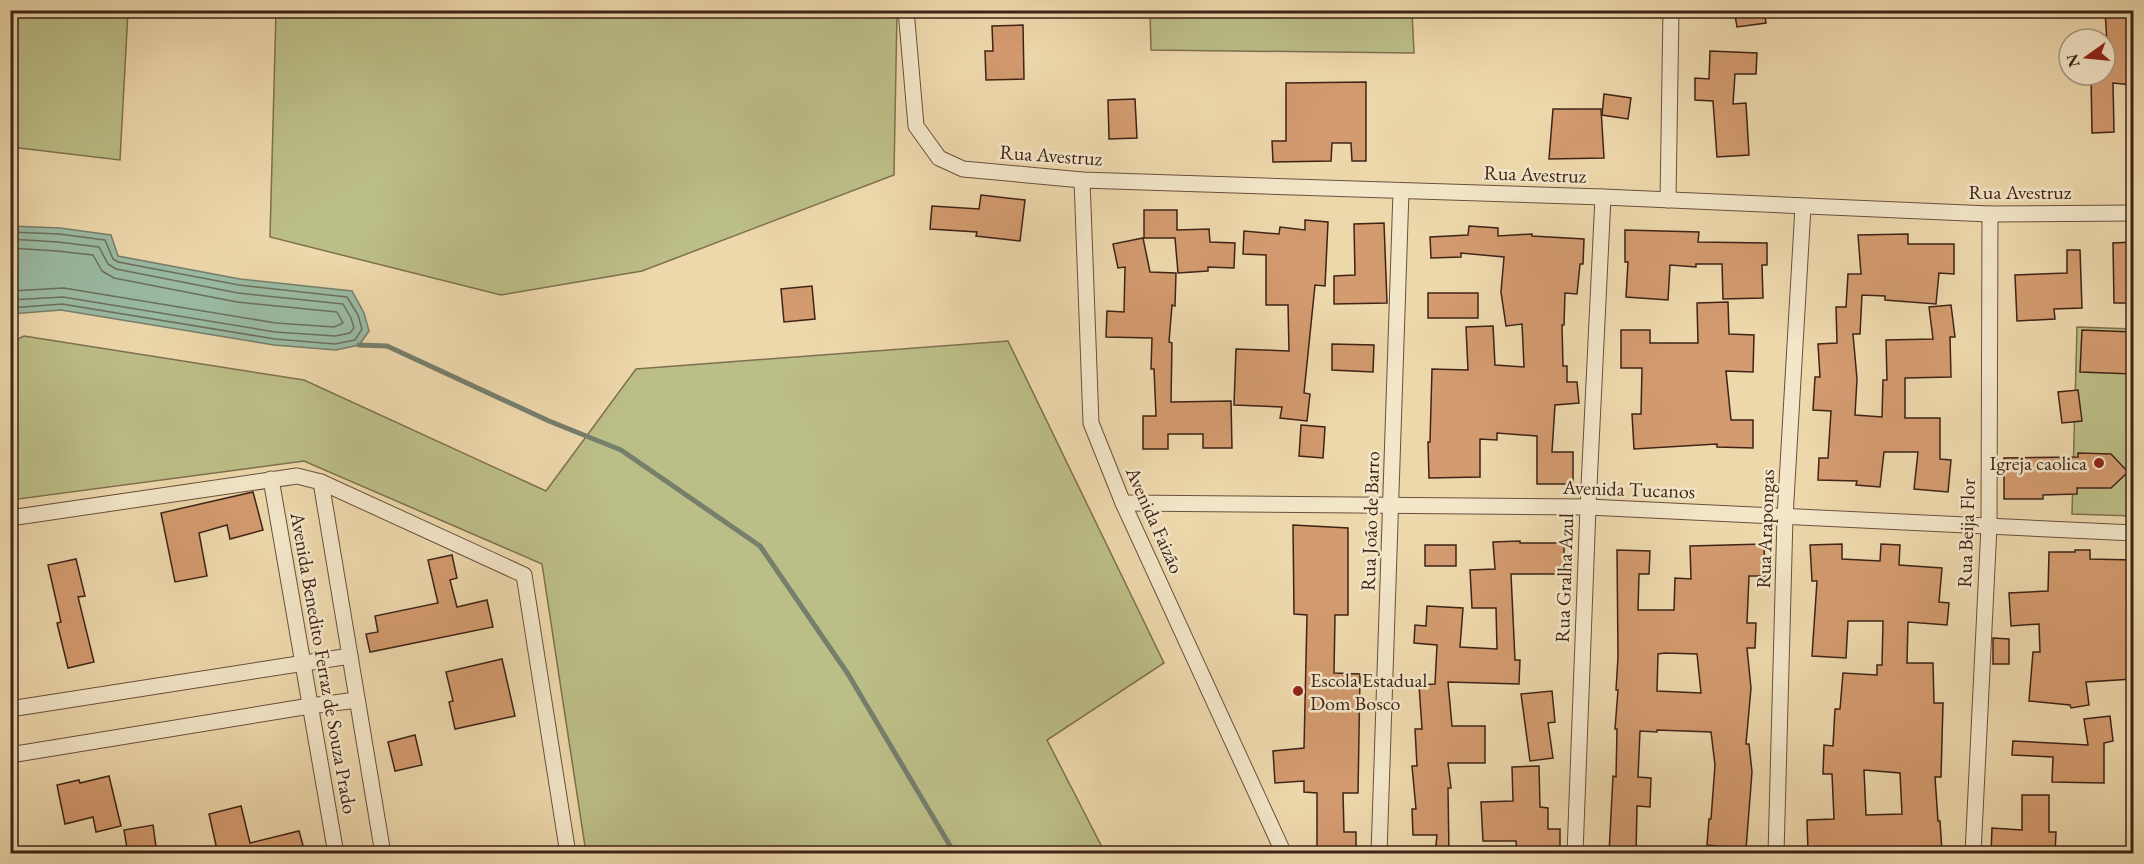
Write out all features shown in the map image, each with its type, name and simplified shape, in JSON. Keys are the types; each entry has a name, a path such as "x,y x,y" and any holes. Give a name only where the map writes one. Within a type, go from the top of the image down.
{"street":[{"name":"Rua Avestruz","path":"906,10 916,126 939,158 963,169 1082,180 1603,197 1990,214 2133,213"},
{"path":"1668,200 1671,10"},
{"name":"Avenida Faizão","path":"1082,180 1092,423 1122,503 1284,854"},
{"name":"Rua João de Barro","path":"1379,854 1401,191"},
{"name":"Rua Gralha Azul","path":"1575,854 1603,197"},
{"name":"Rua Arapongas","path":"1776,854 1785,517 1803,207"},
{"name":"Rua Beija Flor","path":"1973,854 1989,526 1990,214"},
{"path":"10,518 297,476 321,482 524,575 568,854"},
{"name":"Avenida Benedito Ferraz de Souza Prado","path":"271,479 336,854"},
{"name":"Avenida Benedito Ferraz de Souza Prado","path":"321,482 383,854"},
{"name":"Avenida Tucanos","path":"1122,503 1588,507 2133,533"},
{"path":"10,709 350,657"},
{"path":"10,755 310,705 357,700"}],"shaded area":[{"path":"11,10 128,11 120,160 11,147"},
{"path":"276,11 897,11 894,175 642,271 501,295 270,237"},
{"path":"1150,11 1412,11 1414,53 1151,50"},
{"path":"2077,327 2133,329 2133,516 2072,514"},
{"path":"24,336 304,380 546,491 636,369 1008,341 1164,663 1047,740 1105,853 586,853 542,564 304,461 11,500 11,342"}],"water":[{"path":"11,226 60,228 111,235 118,256 240,279 352,291 364,313 369,331 359,345 336,350 274,345 61,310 11,314"}],"building":[{"path":"1734,10 1764,10 1766,23 1737,27"},
{"path":"2105,10 2133,10 2133,85 2117,83 2117,27 2106,27"},
{"path":"1023,25 1024,79 986,80 985,51 993,51 992,26"},
{"path":"1710,51 1757,53 1756,74 1735,74 1733,104 1746,103 1749,155 1717,157 1713,101 1695,100 1695,78 1709,79"},
{"path":"1366,82 1366,161 1352,161 1351,143 1332,143 1331,161 1273,162 1272,141 1286,141 1286,83"},
{"path":"2091,87 2113,87 2114,132 2092,133"},
{"path":"1604,94 1631,98 1628,119 1602,115"},
{"path":"1135,99 1137,138 1109,139 1108,100"},
{"path":"1553,109 1601,109 1604,158 1549,159"},
{"path":"981,195 1025,200 1020,241 976,236 977,232 930,229 932,206 979,209"},
{"path":"1144,210 1177,210 1177,230 1209,229 1210,242 1235,243 1234,268 1208,267 1208,271 1178,273 1175,238 1144,238"},
{"path":"1305,220 1328,222 1325,286 1315,285 1304,393 1310,394 1307,421 1280,418 1282,407 1234,405 1236,349 1289,351 1288,305 1266,305 1266,255 1243,254 1244,231 1279,234 1280,227 1305,230"},
{"path":"1384,223 1387,303 1334,304 1334,276 1355,275 1354,224"},
{"path":"1469,226 1498,228 1498,236 1532,234 1532,236 1584,239 1583,264 1580,264 1577,294 1565,293 1564,325 1562,325 1563,366 1567,366 1567,382 1577,382 1579,403 1555,405 1552,452 1573,452 1573,484 1537,484 1537,436 1497,433 1497,440 1480,439 1480,477 1429,478 1428,442 1430,442 1432,369 1468,370 1466,327 1493,326 1495,365 1524,367 1522,324 1506,326 1501,292 1504,257 1461,253 1461,257 1431,258 1430,237 1468,235"},
{"path":"1625,230 1699,232 1698,242 1767,243 1767,265 1762,265 1763,298 1723,299 1722,264 1696,264 1696,267 1670,265 1668,300 1626,297 1628,262 1625,262"},
{"path":"1908,234 1908,244 1954,244 1954,274 1939,273 1936,304 1885,300 1885,296 1862,295 1860,334 1853,334 1857,379 1855,415 1882,417 1883,380 1887,380 1886,340 1933,339 1929,307 1951,305 1955,337 1950,337 1951,377 1905,378 1905,418 1940,418 1940,459 1951,460 1948,492 1914,489 1918,452 1884,452 1880,487 1856,485 1857,481 1818,480 1819,458 1828,458 1831,411 1813,410 1815,377 1820,377 1818,344 1837,343 1836,307 1846,307 1848,274 1861,274 1858,235"},
{"path":"1143,238 1150,272 1176,273 1175,306 1172,305 1169,342 1172,343 1171,402 1231,401 1232,448 1203,448 1203,434 1168,434 1168,449 1143,449 1143,416 1156,416 1154,369 1151,369 1152,338 1106,337 1107,311 1124,312 1125,267 1118,268 1113,244"},
{"path":"2133,242 2133,303 2114,303 2113,243"},
{"path":"2067,250 2080,250 2082,308 2054,309 2055,319 2017,321 2015,275 2067,273"},
{"path":"812,286 815,319 784,322 781,289"},
{"path":"1428,293 1478,293 1478,318 1428,318"},
{"path":"1728,302 1729,334 1754,335 1753,372 1726,371 1731,420 1753,420 1753,448 1717,447 1717,444 1634,449 1632,414 1641,414 1642,368 1621,368 1621,330 1650,330 1650,343 1698,343 1697,303"},
{"path":"2082,330 2133,332 2133,374 2080,372"},
{"path":"1332,344 1374,345 1373,372 1332,370"},
{"path":"2078,390 2082,421 2062,423 2058,392"},
{"path":"1301,425 1325,427 1323,458 1299,456"},
{"path":"2078,453 2111,454 2128,472 2111,488 2077,488 2077,494 2043,495 2043,499 2004,499 2004,458 2078,457"},
{"path":"253,492 263,530 230,539 227,525 199,533 207,576 175,582 161,513"},
{"path":"1293,525 1348,528 1348,615 1335,615 1334,673 1360,674 1358,793 1343,793 1344,832 1356,832 1356,854 1317,854 1317,793 1304,792 1304,781 1275,783 1273,751 1304,748 1307,615 1294,614"},
{"path":"1520,541 1520,543 1564,543 1564,574 1511,574 1515,660 1520,660 1519,684 1448,682 1452,726 1485,726 1485,763 1448,763 1451,788 1448,788 1449,854 1435,854 1437,835 1413,835 1412,809 1416,809 1412,766 1417,766 1415,729 1422,729 1419,685 1435,684 1437,645 1414,643 1415,625 1426,626 1427,606 1463,608 1460,647 1497,649 1496,608 1472,608 1470,570 1495,569 1493,542"},
{"path":"1764,544 1765,576 1749,576 1747,623 1756,623 1755,648 1747,648 1751,688 1746,744 1749,744 1752,772 1746,849 1707,845 1715,765 1711,732 1657,730 1657,732 1640,731 1638,777 1651,778 1650,807 1637,806 1636,854 1609,854 1613,776 1616,777 1617,550 1650,551 1649,574 1639,574 1638,610 1674,610 1675,578 1691,579 1690,546","holes":["1658,654 1697,654 1701,693 1657,691"]},
{"path":"1842,544 1842,559 1880,561 1881,544 1900,545 1899,565 1942,568 1939,602 1949,603 1947,625 1908,622 1907,663 1933,663 1934,703 1943,703 1941,777 1935,777 1942,853 1846,854 1846,850 1808,851 1807,820 1834,819 1832,774 1823,774 1824,745 1833,746 1835,709 1840,709 1843,673 1877,675 1877,665 1882,665 1883,621 1848,621 1846,658 1812,656 1817,581 1812,581 1810,545","holes":["1864,770 1900,773 1902,814 1866,815"]},
{"path":"1425,545 1456,545 1456,566 1425,566"},
{"path":"2075,550 2090,550 2090,559 2133,560 2133,679 2086,682 2089,705 2071,708 2070,705 2029,701 2033,652 2040,652 2039,624 2011,626 2009,593 2048,591 2049,552 2075,552"},
{"path":"452,555 457,578 450,580 457,607 487,600 493,627 370,652 366,634 378,632 375,616 438,603 428,560"},
{"path":"76,559 85,596 78,597 94,662 68,668 57,623 61,622 48,565"},
{"path":"1993,638 2009,639 2009,664 1993,664"},
{"path":"502,659 515,716 455,729 449,702 453,701 446,672"},
{"path":"1552,691 1555,722 1548,723 1553,758 1530,761 1521,694"},
{"path":"2110,716 2113,741 2104,743 2104,783 2052,782 2053,757 2012,755 2013,741 2088,745 2084,719"},
{"path":"415,735 422,765 395,771 388,742"},
{"path":"1539,766 1540,807 1548,808 1548,829 1560,829 1560,854 1517,854 1516,841 1483,841 1481,802 1513,801 1512,767"},
{"path":"109,776 121,826 96,832 93,817 65,824 57,785 79,780 80,783"},
{"path":"2022,795 2049,795 2049,832 2056,832 2055,854 1991,854 1992,828 2022,830"},
{"path":"241,806 250,843 299,831 304,849 285,854 218,854 209,814"},
{"path":"153,825 157,854 128,854 124,830"}],"waterway":[{"path":"359,345 387,346 549,421 621,450 760,546 848,674 955,854"}],"place":[{"name":"Igreja caolica","path":"2099,463"},
{"name":"Escola Estadual Dom Bosco","path":"1298,691"}]}
